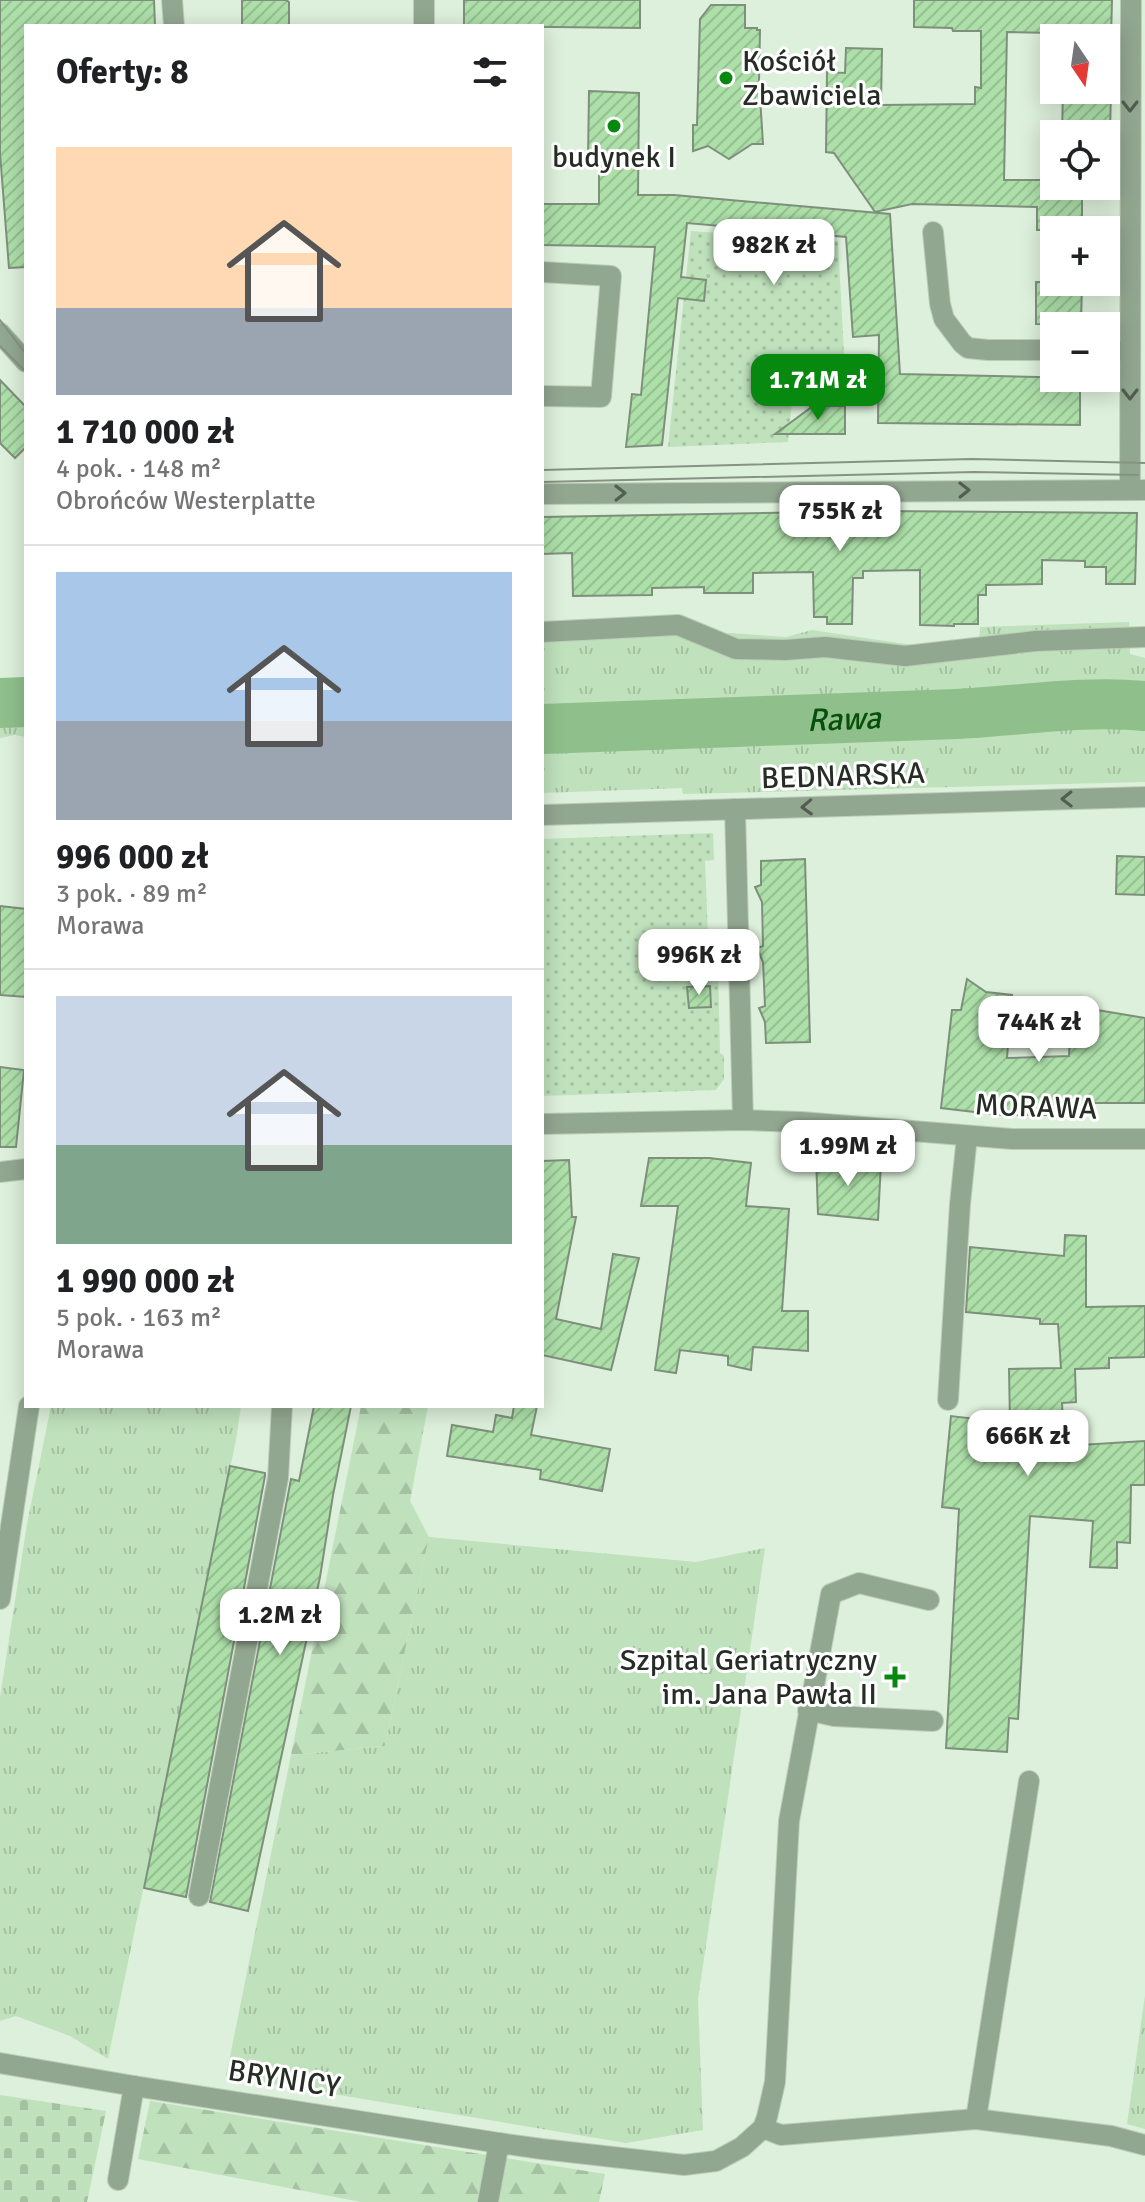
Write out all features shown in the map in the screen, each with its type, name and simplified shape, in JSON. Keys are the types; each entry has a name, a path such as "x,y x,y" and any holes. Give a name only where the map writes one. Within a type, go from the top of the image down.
{"street":[{"path":"172,0 174,24"},
{"path":"424,0 424,24"},
{"path":"544,494 1137,490 1129,446 1138,67 1131,0"},
{"path":"933,232 940,304 944,319 962,343 968,348 978,349 1040,350"},
{"path":"544,272 611,276 601,397 544,396"},
{"path":"0,333 24,360"},
{"path":"1120,351 1130,351"},
{"path":"544,632 678,625 736,649 825,647 905,656 1036,641 1145,637"},
{"name":"BEDNARSKA","path":"544,815 1145,797"},
{"path":"735,809 743,1120"},
{"name":"MORAWA","path":"544,1124 743,1120 1012,1139 1145,1139"},
{"path":"948,1400 967,1136"},
{"path":"0,1172 24,1169"},
{"path":"0,1599 29,1408"},
{"path":"199,1896 278,1478 282,1408"},
{"path":"929,1600 859,1583 831,1594 789,1821 775,2082 763,2128 781,2135 976,2119 1111,2136 1145,2145"},
{"path":"808,1710 834,1716 933,1721"},
{"path":"976,2119 1029,1781"},
{"name":"BRYNICY","path":"0,2063 499,2143 684,2165 716,2161 742,2147 763,2128"},
{"path":"118,2180 134,2086"},
{"path":"488,2202 499,2143"}],"green space":[{"path":"691,231 838,241 845,373 795,372 788,442 668,447"},
{"path":"1129,622 1130,654 1145,658 1145,689 730,709 544,714 544,638 731,633 786,637 812,630 912,645 979,643 980,627"},
{"path":"1145,723 1145,782 683,794 682,788 544,793 544,748 922,736"},
{"path":"0,724 24,724 24,737 0,738"},
{"path":"713,833 714,860 705,861 709,961 718,962 720,1053 724,1056 724,1079 716,1090 544,1096 544,839"},
{"path":"51,1408 241,1408 108,2059 70,2036 16,2016 0,2021 0,1697 27,1524"},
{"path":"361,1408 428,1408 410,1501 429,1537 385,1746 291,1755"},
{"path":"429,1537 696,1562 765,1548 698,1999 703,2130 626,2143 226,2076 291,1755 385,1746"},
{"path":"1145,1995 1145,2129 1127,2124"},
{"path":"0,2095 106,2111 87,2202 0,2202"},
{"path":"150,2101 605,2174 599,2202 361,2202 138,2159"}],"building":[{"path":"0,0 154,0 155,24 24,24 24,267 9,268 0,153"},
{"path":"286,0 289,2 289,24 242,24 242,1"},
{"path":"464,0 640,0 640,28 464,24"},
{"path":"914,0 1112,0 1111,24 1040,24 1040,33 1007,32 1004,180 1040,180 1040,200 1082,200 1082,216 1040,216 1040,230 1037,230 1037,207 912,204 875,212 834,153 826,152 827,72 845,73 846,48 882,49 881,105 975,104 975,87 981,88 981,31 914,27"},
{"name":"Kościół Zbawiciela","path":"711,5 745,5 745,28 760,30 763,144 752,144 729,159 708,146 693,151 693,125 697,125 700,19"},
{"path":"589,91 639,93 638,195 674,195 890,214 900,374 1040,377 1040,392 1080,392 1080,425 878,423 879,335 853,337 846,237 687,223 681,277 706,280 704,301 678,298 662,445 626,447 632,394 641,395 655,247 544,245 544,204 599,204 599,159 588,159"},
{"path":"1063,104 1111,104 1110,120 1062,120"},
{"path":"1036,282 1040,282 1040,296 1082,296 1081,312 1040,312 1040,324 1036,324"},
{"path":"0,380 24,405 24,449 15,458 0,443"},
{"path":"813,406 845,406 845,434 775,434"},
{"path":"879,511 1137,513 1135,584 1106,584 1106,567 1085,567 1085,561 1042,560 1042,584 986,585 986,595 978,595 978,624 954,626 920,625 920,570 863,571 863,578 853,578 852,624 827,624 827,617 814,617 813,572 753,573 753,593 704,593 704,587 652,588 652,595 573,596 572,553 544,554 544,517"},
{"path":"1117,856 1145,857 1145,895 1116,894"},
{"path":"805,859 810,1042 766,1043 765,1022 759,1008 765,1006 763,962 757,948 763,946 762,902 755,887 761,885 761,861"},
{"path":"0,906 24,909 24,997 0,995"},
{"path":"967,979 986,992 1012,995 1007,1058 1069,1056 1070,1037 1095,1039 1097,1010 1145,1018 1145,1103 1093,1103 1093,1115 1000,1115 941,1108 952,1010 961,1010"},
{"path":"710,986 711,1007 689,1008 687,987"},
{"path":"0,1067 24,1070 16,1147 0,1147"},
{"path":"816,1157 881,1163 878,1220 818,1214"},
{"path":"649,1158 709,1158 751,1163 746,1206 789,1209 782,1311 808,1311 808,1351 753,1347 751,1370 728,1365 728,1356 680,1350 676,1373 655,1370 678,1206 641,1206"},
{"path":"569,1160 572,1217 576,1217 556,1319 601,1329 613,1254 639,1258 611,1370 544,1355 544,1161"},
{"path":"1065,1235 1086,1236 1086,1307 1145,1306 1145,1357 1109,1358 1109,1368 1075,1369 1076,1402 1062,1403 1064,1446 1145,1441 1145,1485 1131,1485 1130,1543 1117,1542 1117,1568 1090,1567 1093,1521 1030,1516 1018,1719 1009,1718 1007,1752 946,1748 959,1509 942,1507 951,1416 1010,1423 1009,1369 1061,1368 1058,1324 1040,1324 1040,1319 966,1312 970,1247 1064,1256"},
{"path":"314,1408 351,1408 320,1577 248,1911 210,1902 291,1479 299,1481"},
{"path":"514,1408 537,1408 531,1435 610,1449 602,1491 540,1479 541,1470 447,1456 452,1425 493,1432 496,1415 512,1418"},
{"path":"230,1466 265,1473 265,1476 186,1897 144,1888"}],"waterway":[{"name":"Rawa","path":"0,703 24,702"},
{"name":"Rawa","path":"544,729 956,714 1075,705 1145,706"}],"tram line":[{"path":"0,320 24,351"},
{"path":"0,346 24,370"},
{"path":"544,470 972,459 1145,463"},
{"path":"544,482 974,472 1138,475"}],"place":[{"name":"Kościół Zbawiciela","path":"726,78"},
{"name":"budynek I","path":"614,126"},
{"name":"Szpital Geriatryczny im. Jana Pawła II","path":"895,1677"}]}
